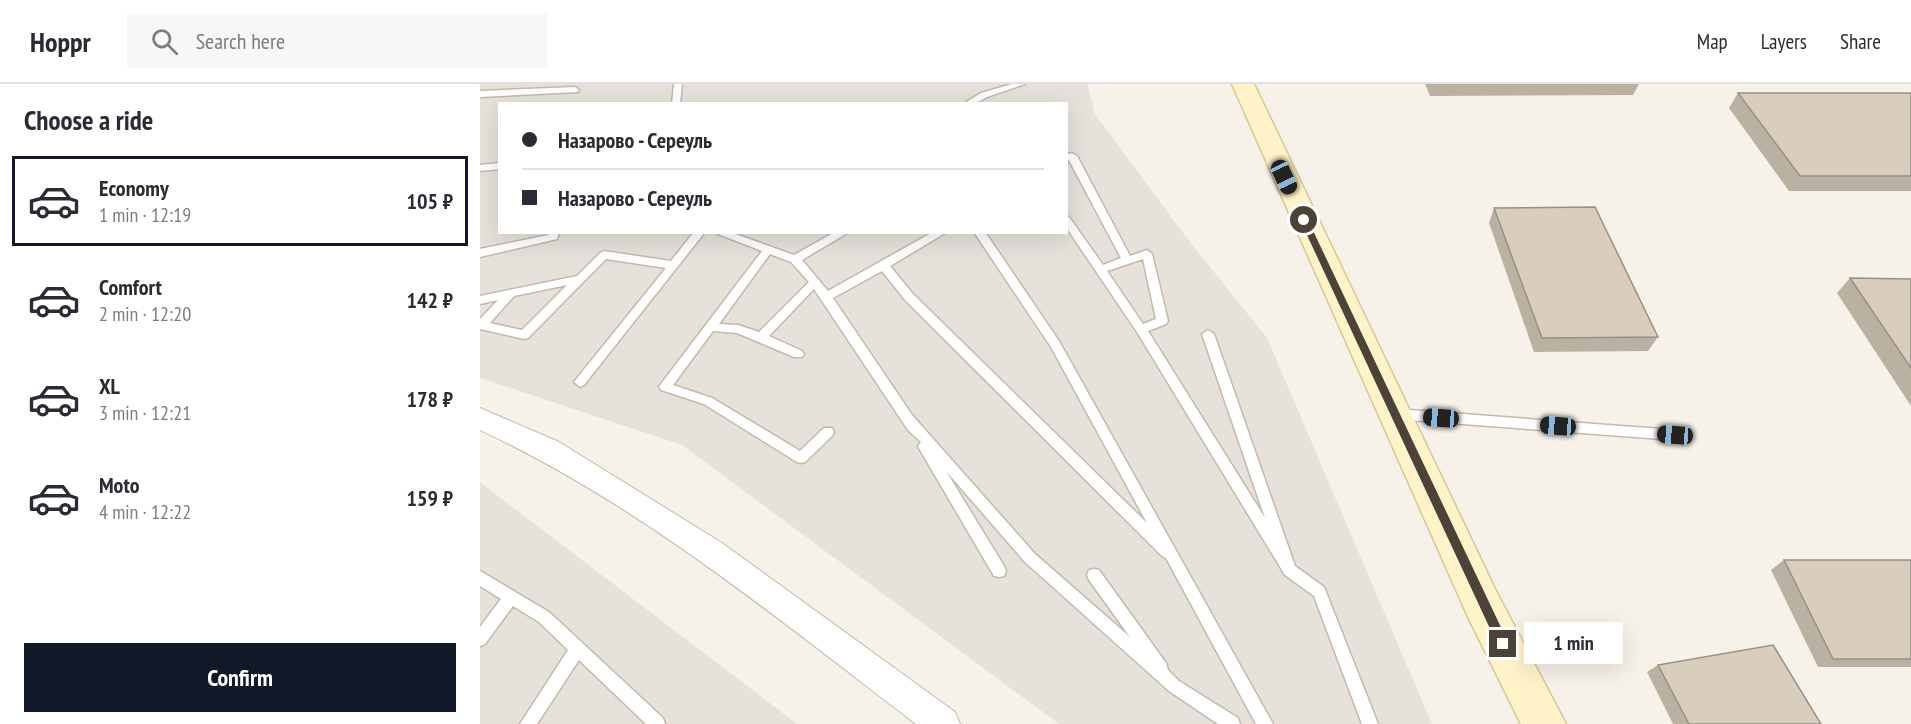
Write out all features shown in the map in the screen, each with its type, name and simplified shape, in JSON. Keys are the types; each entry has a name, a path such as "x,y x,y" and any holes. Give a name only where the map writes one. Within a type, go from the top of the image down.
{"street":[{"path":"1243,84 1482,604 1544,724"},
{"path":"480,418 550,450 712,552 943,724"}],"lane":[{"path":"676,102 678,84"},
{"path":"981,84 984,95"},
{"path":"971,102 984,95 1021,84"},
{"path":"480,94 575,87 573,102"},
{"path":"1068,157 1072,156 1127,260"},
{"path":"480,168 498,166"},
{"path":"1068,222 1141,329 1290,570 1318,592 1370,724"},
{"path":"480,253 553,237 554,234"},
{"path":"580,382 698,234"},
{"path":"722,234 795,259 827,297 908,419 999,572"},
{"path":"795,259 840,234"},
{"path":"827,297 939,234"},
{"path":"980,234 1055,344 1265,724"},
{"path":"768,250 665,387 708,401 801,458 828,432"},
{"path":"1101,270 1146,254 1162,321 1141,329"},
{"path":"511,293 481,325 524,335 604,255 674,265"},
{"path":"883,266 909,297 1178,563"},
{"path":"480,300 580,279"},
{"path":"761,337 814,282"},
{"path":"710,327 738,329 798,354"},
{"path":"1208,334 1290,570"},
{"path":"1394,414 1675,435"},
{"path":"908,419 1030,558 1174,686 1232,724"},
{"path":"1094,575 1174,686"},
{"path":"480,578 544,617 652,722"},
{"path":"480,639 512,597"},
{"path":"528,724 578,649"}],"shaded area":[{"path":"480,84 1087,84 1095,114 1189,241 1267,338 1432,724 1059,724 682,445 480,378"},
{"path":"481,483 797,724 480,724"}],"building":[{"path":"1738,93 1911,93 1911,176 1800,176"},
{"path":"1595,207 1658,337 1542,338 1494,208"},
{"path":"1850,278 1911,279 1911,368"},
{"path":"1784,560 1911,560 1911,659 1833,659"},
{"path":"1773,645 1821,724 1689,724 1658,665"}],"route":[{"path":"1304,220 1482,604 1503,644"}]}
